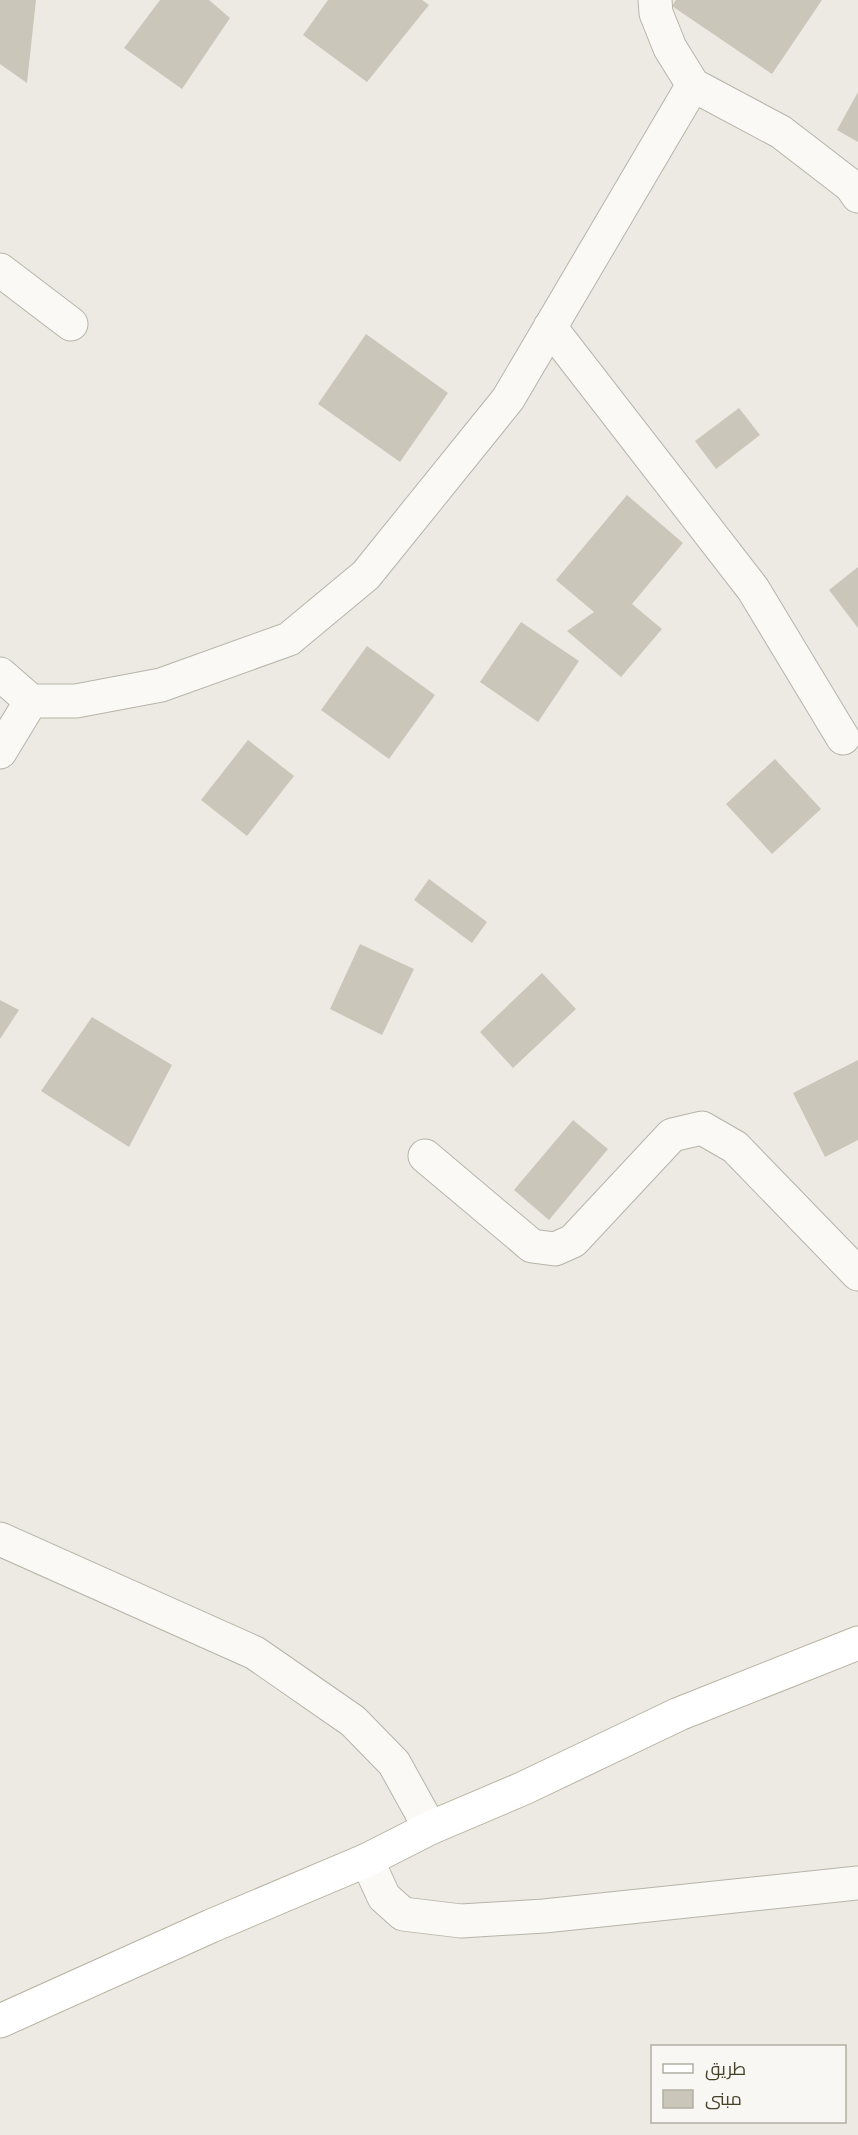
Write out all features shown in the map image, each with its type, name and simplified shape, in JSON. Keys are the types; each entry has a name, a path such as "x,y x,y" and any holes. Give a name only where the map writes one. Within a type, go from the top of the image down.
{"main road":[{"path":"0,2021 211,1926 367,1860 430,1828 524,1788 679,1714 858,1643"}],"street":[{"path":"655,0 656,13 670,48 693,85 781,132 851,186 858,196"},
{"path":"0,674 31,700 76,701 161,685 289,639 366,575 508,399 693,85"},
{"path":"0,270 71,324"},
{"path":"550,327 753,590 843,738"},
{"path":"0,752 31,700"},
{"path":"425,1156 532,1246 555,1249 573,1241 672,1135 702,1128 735,1147 858,1274"},
{"path":"0,1539 255,1653 353,1721 394,1763 430,1828"},
{"path":"367,1860 384,1897 403,1914 461,1921 544,1916 858,1883"}],"building":[{"path":"0,0 36,0 27,83 0,64"},
{"path":"160,0 209,0 230,18 182,89 124,48"},
{"path":"328,0 422,0 429,5 367,82 303,35"},
{"path":"676,0 822,0 772,74 672,6"},
{"path":"858,92 858,142 837,130"},
{"path":"366,334 448,393 400,462 318,404"},
{"path":"739,408 760,435 716,469 695,441"},
{"path":"627,495 683,543 632,604 662,629 621,677 567,631 594,612 556,580"},
{"path":"858,567 858,628 829,590"},
{"path":"521,622 579,661 538,722 480,682"},
{"path":"367,646 435,695 389,759 321,710"},
{"path":"248,740 294,776 247,836 201,800"},
{"path":"775,759 821,809 772,854 726,804"},
{"path":"429,879 487,922 472,943 414,900"},
{"path":"360,944 414,969 382,1035 330,1009"},
{"path":"542,973 576,1009 513,1068 480,1032"},
{"path":"0,1000 19,1010 0,1039"},
{"path":"92,1017 172,1065 129,1147 41,1091"},
{"path":"858,1060 858,1140 825,1157 793,1093"},
{"path":"573,1120 608,1149 549,1220 514,1190"}]}
